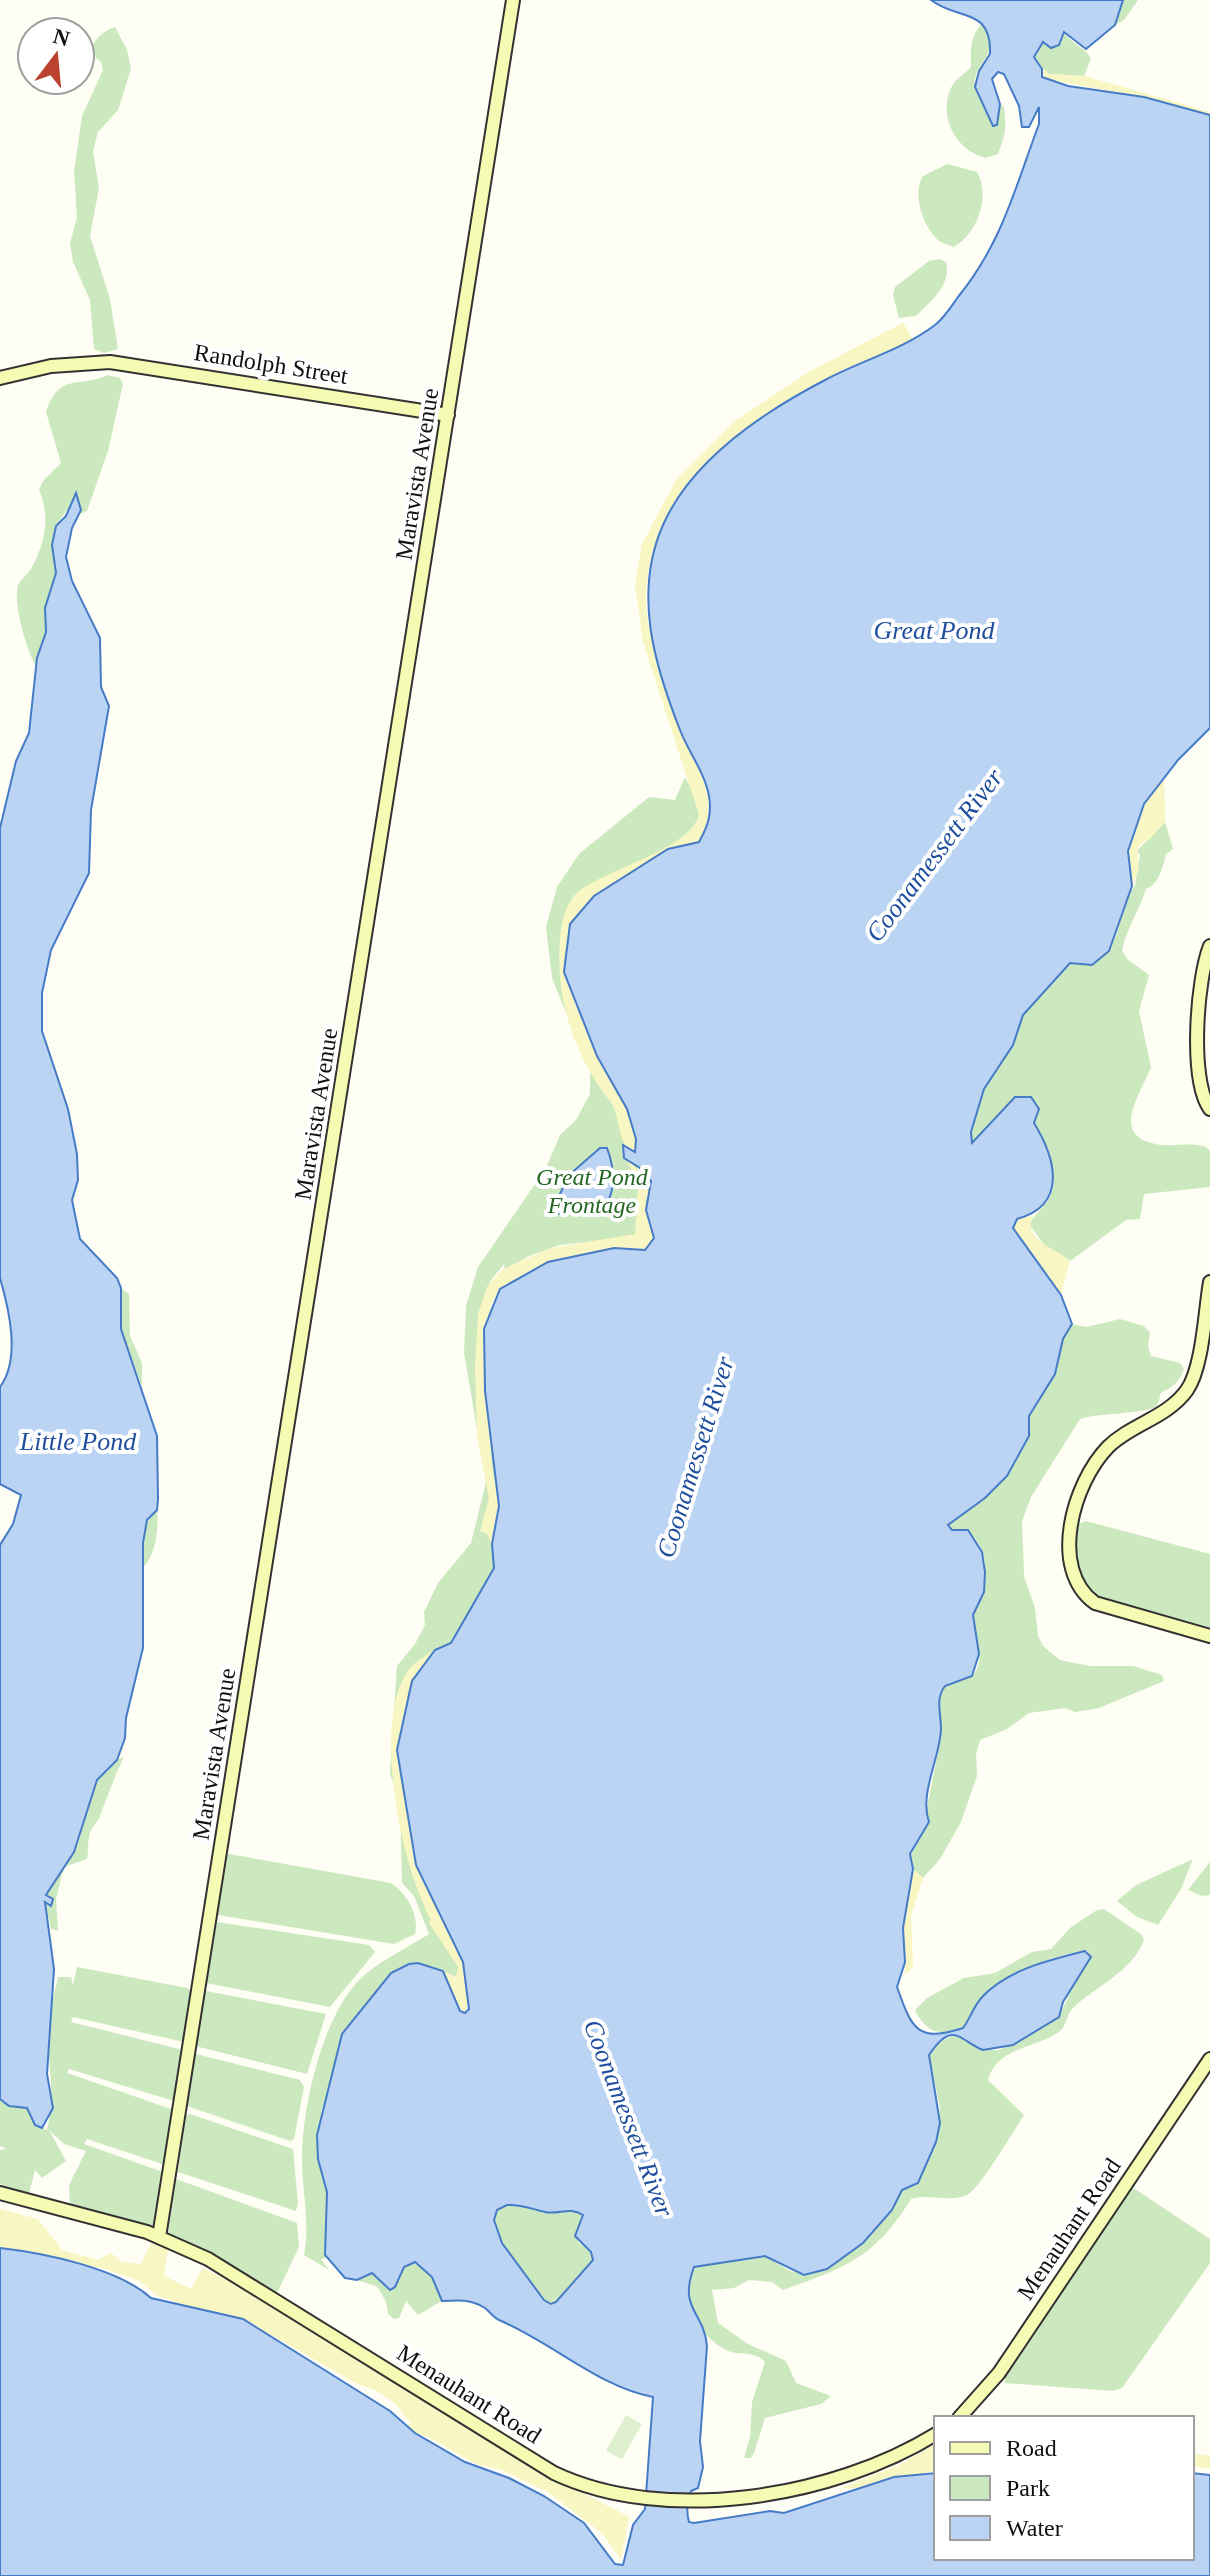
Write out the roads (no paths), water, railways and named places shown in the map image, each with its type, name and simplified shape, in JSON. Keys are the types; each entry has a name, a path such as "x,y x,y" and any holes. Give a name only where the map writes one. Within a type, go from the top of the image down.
{"main road":[{"name":"Maravista Avenue","path":"159,2237 512,0"},
{"name":"Randolph Street","path":"0,378 38,368 86,362 130,364 448,415"},
{"path":"1210,946 1200,988 1199,1054 1201,1088 1210,1109"},
{"path":"1210,1282 1189,1387 1171,1407 1108,1447 1079,1498 1071,1527 1071,1556 1079,1585 1089,1599 1116,1612 1210,1636"},
{"name":"Menauhant Road","path":"961,2416 999,2373 1210,2059"},
{"name":"Menauhant Road","path":"0,2193 159,2237 257,2288 554,2473 592,2488 638,2495 693,2498 770,2495 823,2484 872,2466 934,2435"}],"water":[{"name":"Great Pond","path":"931,0 1123,0 1115,25 1086,49 1064,32 1059,45 1051,48 1043,42 1034,57 1042,69 1042,77 1068,86 1144,97 1210,115 1210,728 1178,760 1144,804 1128,851 1132,886 1109,951 1092,965 1070,963 1023,1015 1013,1045 984,1089 971,1132 972,1143 1015,1097 1031,1097 1039,1109 1034,1123 1052,1166 1051,1192 1033,1212 1017,1219 1013,1228 1061,1295 1072,1324 1063,1339 1055,1374 1029,1416 1029,1436 1007,1476 985,1498 948,1525 952,1530 968,1530 982,1552 984,1592 973,1615 979,1654 972,1676 945,1686 940,1696 940,1740 928,1788 929,1822 910,1854 913,1869 903,1928 905,1962 897,1987 907,2013 918,2029 935,2034 948,2032 963,2028 983,1996 1017,1972 1085,1951 1091,1957 1063,2002 1059,2017 1013,2045 983,2050 951,2035 937,2044 929,2055 940,2123 936,2142 918,2183 902,2190 892,2210 863,2243 827,2269 804,2275 765,2256 694,2267 690,2302 705,2334 707,2346 700,2441 703,2467 698,2488 691,2491 687,2514 689,2522 694,2523 770,2511 784,2513 894,2477 934,2473 934,2560 1194,2560 1194,2473 1210,2475 1210,2576 0,2576 0,2248 80,2264 120,2278 151,2298 243,2319 390,2411 415,2433 465,2462 509,2478 544,2496 584,2523 615,2564 623,2565 633,2525 645,2509 653,2397 594,2374 497,2319 480,2305 442,2301 432,2277 415,2262 404,2267 395,2287 390,2290 372,2273 357,2280 345,2278 325,2255 327,2192 318,2159 317,2135 342,2034 391,1973 418,1963 443,1971 460,2011 465,2013 469,2009 463,1962 416,1865 397,1750 412,1681 435,1650 451,1643 494,1568 492,1544 499,1506 485,1391 484,1329 500,1289 548,1262 614,1248 645,1250 654,1238 646,1210 651,1181 640,1168 624,1158 623,1145 635,1152 636,1139 627,1109 597,1056 564,972 570,924 594,896 668,849 699,842 708,820 710,802 707,787 683,738 655,654 648,602 654,551 676,501 711,458 779,406 935,325 986,256 1014,193 1039,124 1039,107 1029,127 1022,127 1019,106 1004,74 998,72 992,79 1000,104 997,125 993,126 975,87 979,71 990,54 989,39 985,29 971,17","holes":["507,2205 550,2213 573,2211 583,2215 575,2236 591,2252 593,2260 551,2304 544,2300 502,2243 494,2220 497,2210"]},
{"name":"Little Pond","path":"76,493 81,510 72,528 66,557 72,581 100,638 101,687 109,706 91,810 89,873 51,950 42,993 42,1031 68,1109 77,1154 78,1180 72,1200 80,1239 117,1278 121,1288 121,1329 157,1436 158,1499 157,1510 147,1520 143,1543 143,1648 126,1718 125,1738 117,1760 97,1780 74,1852 46,1895 53,1899 51,1906 45,1902 54,1969 47,2074 53,2108 42,2128 35,2125 27,2108 9,2106 0,2099 0,1545 13,1524 21,1495 0,1484 0,1387 10,1363 12,1348 7,1304 0,1278 0,828 16,761 29,733 37,658 46,632 45,608 56,573 52,545 56,526 66,516"},
{"path":"600,1148 607,1148 612,1167 609,1199 584,1210 550,1215 569,1175"}],"water label":[{"name":"Coonamessett River","path":"934,855"},
{"name":"Coonamessett River","path":"695,1457"},
{"name":"Coonamessett River","path":"629,2118"}],"park label":[{"name":"Great Pond Frontage","path":"592,1191"}]}
